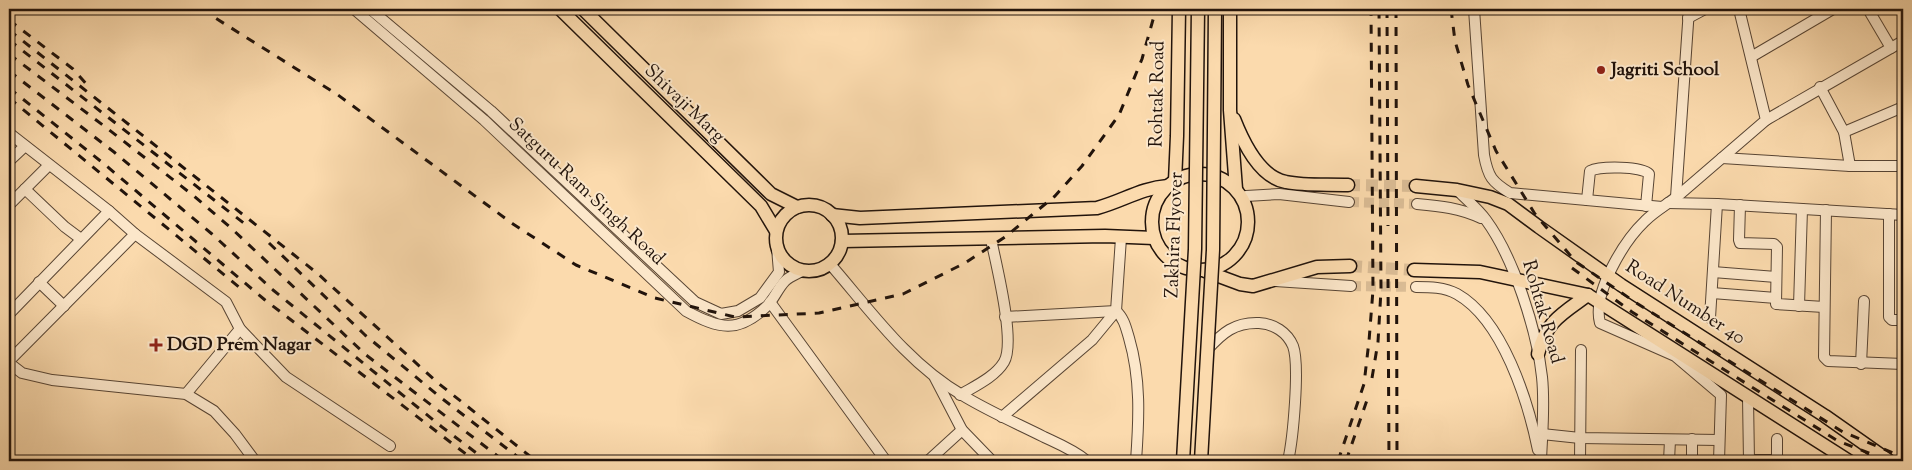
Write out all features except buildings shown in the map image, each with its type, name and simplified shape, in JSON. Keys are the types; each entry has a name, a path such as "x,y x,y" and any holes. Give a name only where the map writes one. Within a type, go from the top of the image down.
{"main road":[{"name":"Shivaji Marg","path":"560,9 761,206 776,231"},
{"name":"Shivaji Marg","path":"583,9 771,194 797,208"},
{"name":"Rohtak Road","path":"1171,183 1177,136 1179,9"},
{"name":"Zakhira Flyover","path":"1183,461 1195,248 1198,9"},
{"name":"Zakhira Flyover","path":"1202,461 1213,250 1215,9"},
{"path":"1230,9 1230,110 1236,189"},
{"path":"1230,110 1242,138 1268,174 1285,182 1348,185"},
{"path":"832,215 860,218 1097,208 1118,202 1150,188 1171,183 1190,174 1207,174 1223,179 1236,189 1244,200 1249,215 1249,223 1243,246 1233,258 1220,267 1205,271"},
{"path":"1171,183 1159,197 1153,210 1152,224 1154,238 1160,249 1169,259 1180,266 1192,270 1205,271 1240,284 1253,286 1317,267 1350,266"},
{"path":"1279,194 1293,183"},
{"name":"Road Number 40","path":"1416,186 1457,190 1490,197 1508,204 1608,275 1825,416 1889,461"},
{"path":"809,205 822,208 832,215 840,227 842,241 838,254 830,264 817,271 802,271 787,263 777,248 776,231 784,217 797,208 809,205"},
{"path":"842,241 1105,236 1154,238"},
{"path":"1414,270 1480,272 1516,278 1588,295 1848,461"},
{"path":"1538,354 1542,339 1549,326 1588,295"}],"street":[{"name":"Satguru Ram Singh Road","path":"354,9 484,120 686,311 704,321 723,326 744,324 770,302 786,280 802,271"},
{"name":"Satguru Ram Singh Road","path":"370,9 492,112 694,302 721,314 738,311 760,298 779,272 777,248"},
{"path":"1474,9 1484,155 1494,182 1510,193 1646,206 1669,202 1903,215"},
{"path":"1669,202 1689,13 1705,9"},
{"path":"1739,9 1766,120"},
{"path":"1751,57 1833,9"},
{"path":"1868,9 1890,48"},
{"path":"1719,461 1721,395 1674,356 1600,323 1598,316 1600,302 1608,275 1639,228 1766,120 1820,87 1903,41"},
{"path":"1820,87 1844,132 1850,166"},
{"path":"1844,132 1903,107"},
{"path":"9,133 109,211 135,234 226,302 240,329 286,377 390,446"},
{"path":"9,161 25,146"},
{"path":"1722,158 1850,166 1903,166"},
{"path":"9,205 49,165"},
{"path":"1587,200 1590,171 1596,168 1646,170 1650,180 1646,206"},
{"path":"25,189 65,227 81,239"},
{"name":"Rohtak Road","path":"1457,190 1486,220 1516,278 1538,354 1543,400 1541,461"},
{"path":"1244,200 1246,196 1279,194 1349,202"},
{"path":"1417,204 1462,210 1486,220"},
{"path":"1710,318 1718,204"},
{"path":"1740,205 1739,240 1743,244 1774,244 1777,247 1776,304 1824,307"},
{"path":"1799,306 1802,208"},
{"path":"1826,210 1824,357 1828,361 1861,364 1903,364"},
{"path":"9,314 109,211"},
{"path":"1889,214 1889,317 1892,320 1903,320"},
{"path":"135,234 9,362 22,373 52,380 186,394 214,411 235,434 255,461"},
{"path":"1002,417 1092,340 1116,311 1121,238"},
{"path":"960,395 994,374 1004,361 1008,343 991,239"},
{"path":"830,264 898,343 934,376 960,395 1065,447 1087,461"},
{"path":"1713,272 1776,277"},
{"path":"1274,281 1351,286"},
{"path":"39,282 64,306"},
{"path":"1416,286 1440,288 1456,294 1473,306 1490,326 1514,370 1532,424 1541,461"},
{"path":"1712,293 1776,298"},
{"path":"1861,364 1864,301"},
{"path":"770,302 886,461"},
{"path":"1005,317 1116,311 1121,315 1132,350 1137,376 1139,414 1136,461"},
{"path":"1207,350 1231,327 1244,324 1267,324 1276,327 1288,337 1293,347 1296,365 1292,444 1288,461"},
{"path":"186,394 240,329"},
{"path":"1580,461 1582,350"},
{"path":"934,376 962,430 992,461"},
{"path":"1748,398 1749,460 1777,461 1777,439"},
{"path":"928,461 962,430"},
{"path":"1542,434 1580,438 1719,440"},
{"path":"1692,439 1692,461"},
{"path":"1669,461 1670,440"}],"tunnel":[{"path":"1348,185 1416,186"},
{"path":"1349,202 1417,204"},
{"path":"1350,266 1414,270"},
{"path":"1351,286 1416,287"}],"railway":[{"path":"201,9 338,95 513,224 576,265 655,298 735,317 819,313 903,294 965,263 1005,237 1055,196 1082,166 1119,115 1142,59 1156,9"},
{"path":"1338,461 1364,384 1373,290 1371,9"},
{"path":"1372,378 1378,342 1381,290 1379,9"},
{"path":"1387,9 1388,226"},
{"path":"1396,9 1397,461"},
{"path":"1451,9 1455,41 1468,85 1496,151 1535,214 1576,262 1638,304 1843,432 1903,457"},
{"path":"9,20 73,69 89,87"},
{"path":"9,30 317,273 438,383 536,461"},
{"path":"9,40 250,228"},
{"path":"9,54 194,196 231,228 366,355 504,461"},
{"path":"9,71 114,152 212,234 273,290 442,427 487,461"},
{"path":"9,88 103,163 265,300 475,461"},
{"path":"9,98 245,292"},
{"path":"269,243 365,335 440,397 523,461"},
{"path":"1572,268 1632,312 1838,441 1889,461"},
{"path":"1388,279 1389,461"},
{"path":"1346,461 1367,400"}],"place":[{"name":"Jagriti School","path":"1601,70"},
{"name":"DGD Prem Nagar","path":"156,345"}]}
